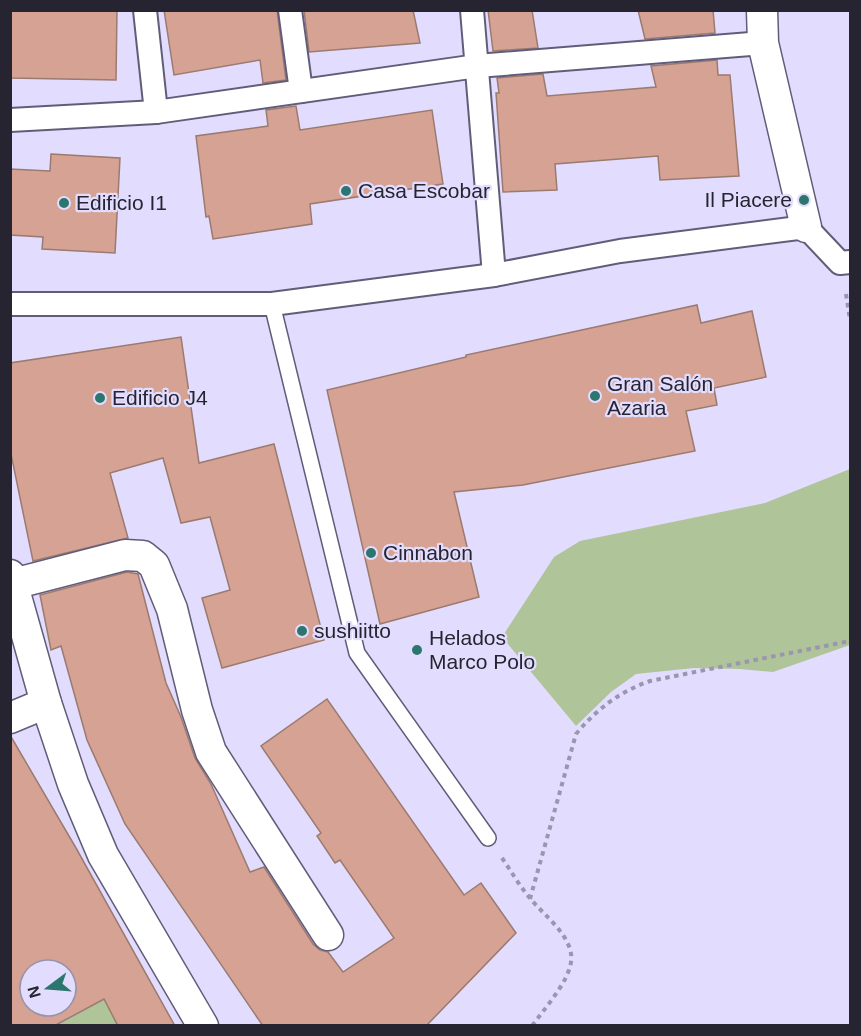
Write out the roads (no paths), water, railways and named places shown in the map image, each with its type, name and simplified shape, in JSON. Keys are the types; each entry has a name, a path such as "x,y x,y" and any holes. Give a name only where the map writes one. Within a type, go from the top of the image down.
{"street":[{"path":"145,10 156,112"},
{"path":"291,10 301,91"},
{"path":"472,10 494,275"},
{"path":"762,10 763,44 806,227 840,263 850,262"},
{"path":"10,120 156,112 477,66 763,44"},
{"path":"10,304 272,304 494,275 620,251 806,227"},
{"path":"203,1026 103,855 73,784 46,703 12,580 125,555 143,556 154,565 172,609 197,710 212,752 328,935"},
{"path":"10,718 46,703"}],"lane":[{"path":"272,304 357,653 488,838"}],"place":[{"name":"Casa Escobar","path":"346,191"},
{"name":"Il Piacere","path":"804,200"},
{"name":"Edificio I1","path":"64,203"},
{"name":"Gran Salón Azaria","path":"595,396"},
{"name":"Edificio J4","path":"100,398"},
{"name":"Cinnabon","path":"371,553"},
{"name":"sushiitto","path":"302,631"},
{"name":"Helados Marco Polo","path":"417,650"}]}
